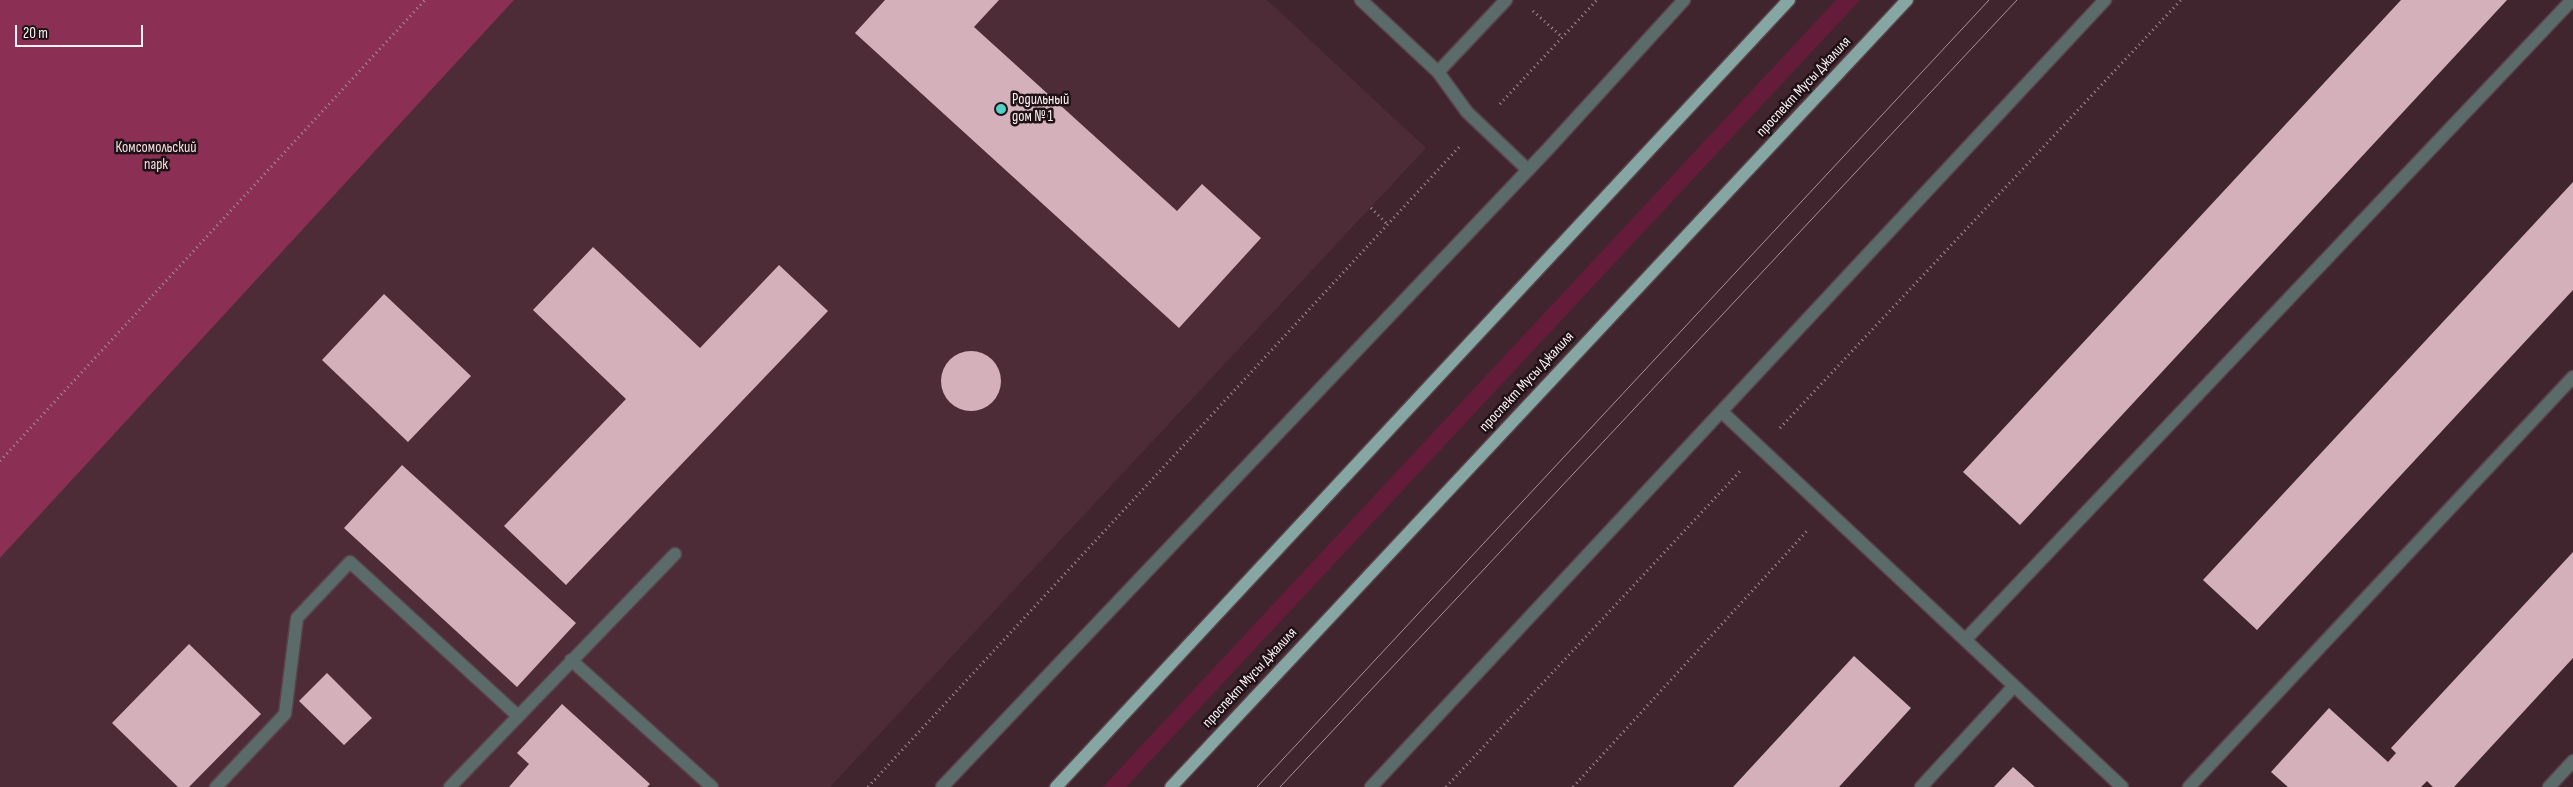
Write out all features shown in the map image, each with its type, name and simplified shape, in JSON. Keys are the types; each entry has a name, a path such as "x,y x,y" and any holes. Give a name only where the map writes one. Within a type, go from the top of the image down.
{"main road":[{"path":"1056,787 1789,0"},
{"name":"проспект Мусы Джалиля","path":"1171,787 1907,0"}],"street":[{"path":"1361,0 1438,72 1461,105 1528,170"},
{"path":"1438,72 1506,0"},
{"path":"942,787 1528,170 1684,0"},
{"path":"1371,787 2105,0"},
{"path":"1965,640 2572,0"},
{"path":"2189,787 2573,377"},
{"path":"1722,412 2122,787"},
{"path":"450,787 675,554"},
{"path":"216,787 286,714 298,618 350,562 518,716"},
{"path":"571,660 712,787"},
{"path":"1921,787 2014,686"},
{"path":"2549,787 2573,761"}],"path":[{"path":"0,461 426,0"},
{"path":"868,787 1387,224 1597,0"},
{"path":"1446,787 2181,0"},
{"path":"1529,6 1562,37"},
{"path":"1370,208 1387,224"},
{"path":"1573,787 1826,511"}],"shaded area":[{"path":"514,0 1267,0 1426,148 830,787 0,787 0,558"},
{"path":"1836,0 1860,0 1126,787 1103,787"}],"green space":[{"name":"Комсомольский парк","path":"0,0 514,0 0,558"}],"building":[{"name":"Родильный дом № 1","path":"885,0 999,0 974,27 1177,211 1202,184 1261,238 1179,328 855,33"},
{"path":"2401,0 2507,0 2020,525 1963,472"},
{"path":"2573,182 2573,290 2257,630 2203,580"},
{"path":"593,247 700,348 779,265 828,311 566,585 504,526 626,399 533,310"},
{"path":"384,294 471,376 408,442 322,360"},
{"path":"965,351 977,351 988,356 996,364 1001,375 999,393 988,406 977,411 965,411 954,406 946,398 941,387 941,375 946,364 954,356"},
{"path":"402,465 576,623 517,687 344,528"},
{"path":"2573,552 2573,658 2454,787 2433,787 2427,781 2421,787 2288,787 2271,772 2329,708 2388,762 2396,753 2391,748"},
{"path":"189,644 261,714 189,787 178,787 112,723"},
{"path":"1854,656 1911,708 1839,787 1733,787"},
{"path":"327,673 372,718 344,745 299,701"},
{"path":"562,704 650,784 647,787 509,787 529,764 517,753"},
{"path":"2013,767 2035,787 1994,787"}],"tram line":[{"path":"1257,787 1989,0"},
{"path":"1280,787 2017,0"}],"place":[{"name":"Родильный дом № 1","path":"1001,109"}]}
